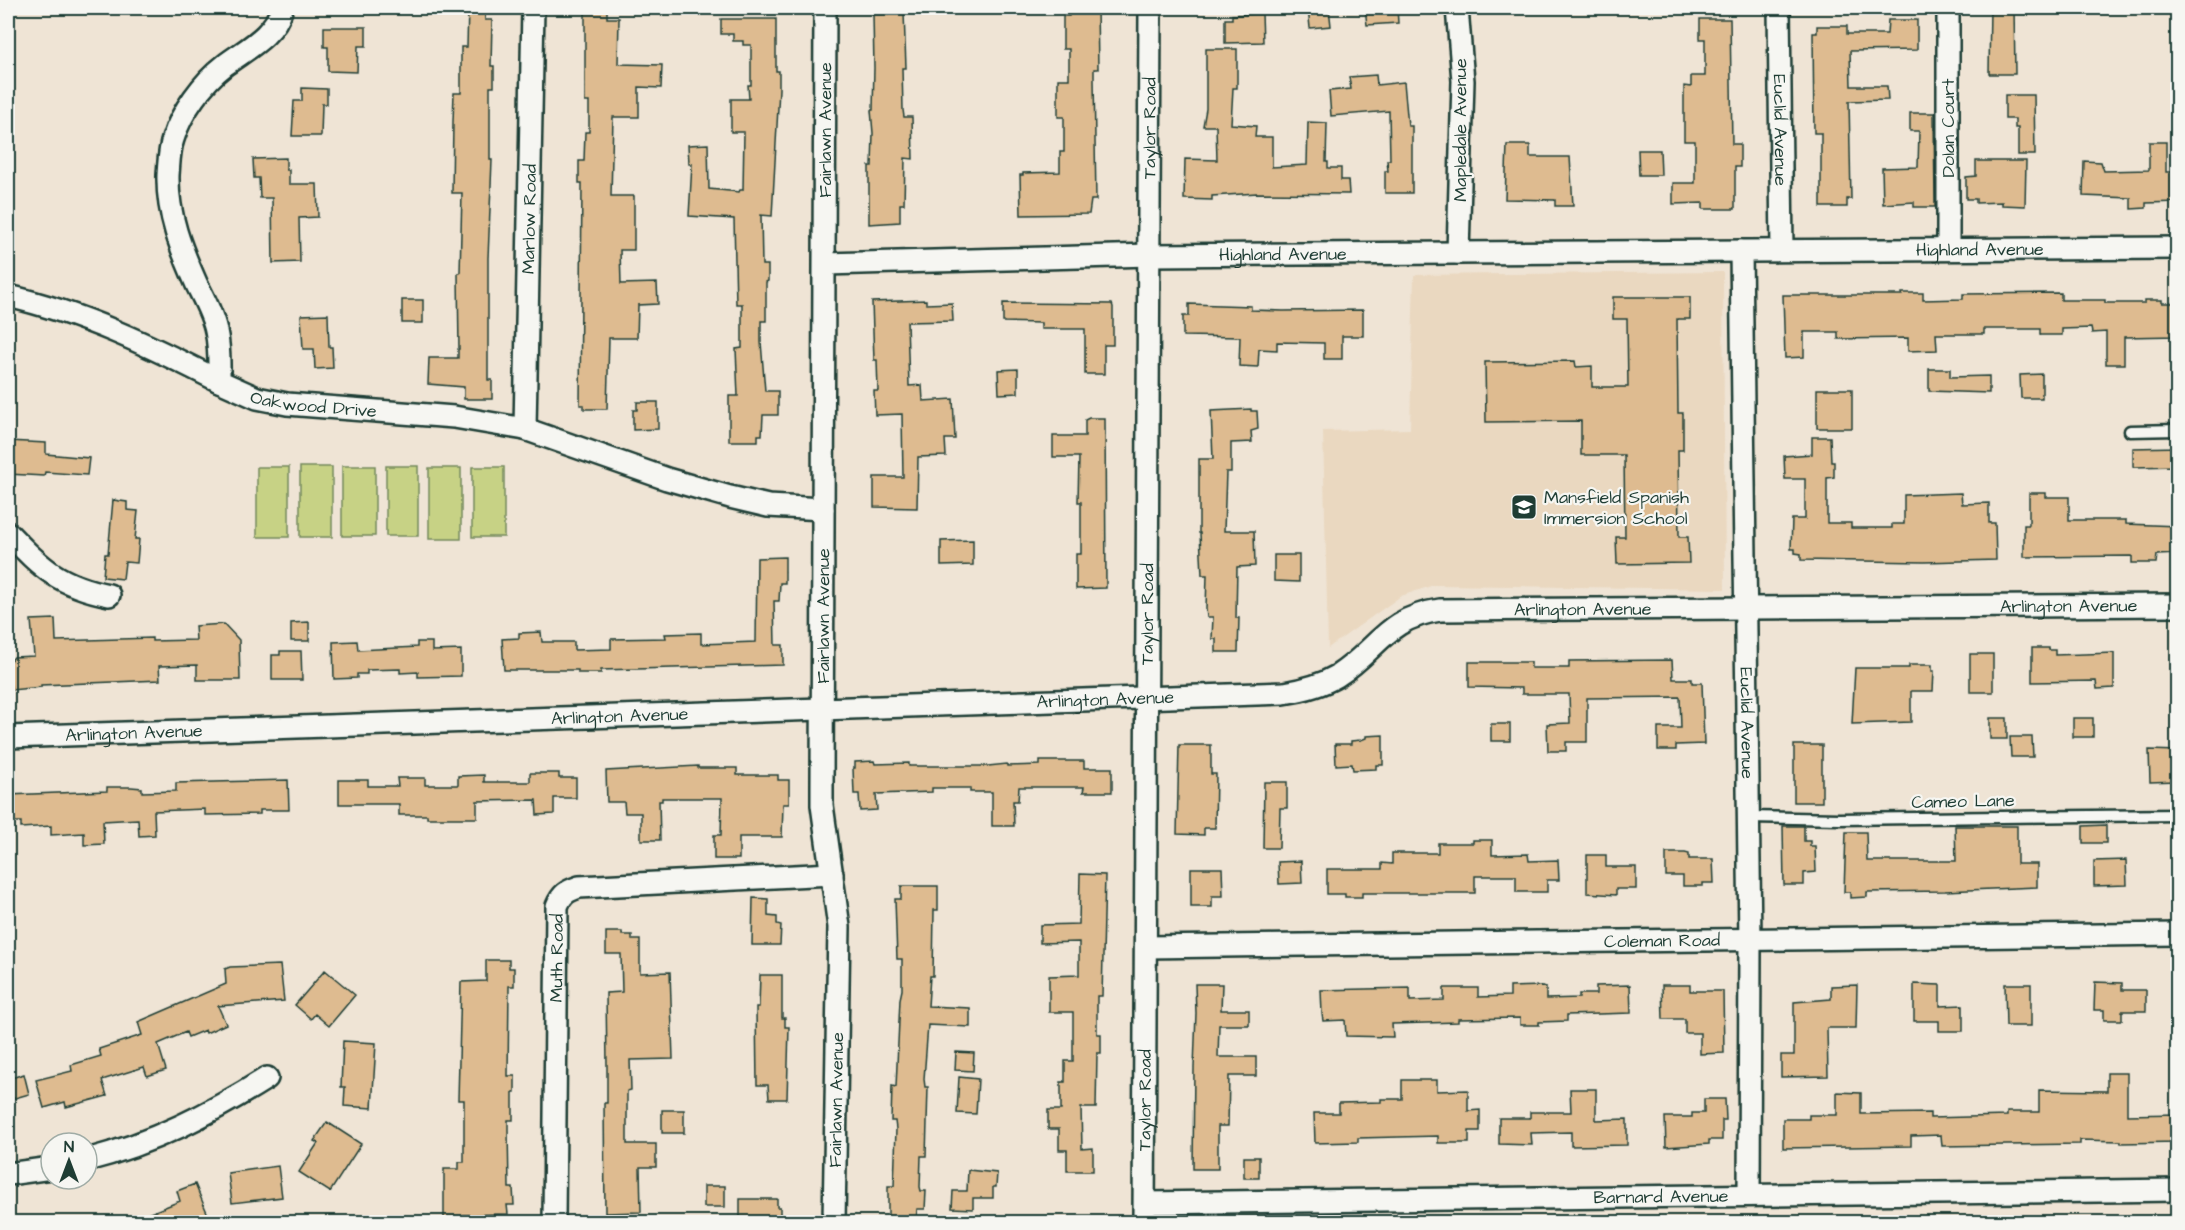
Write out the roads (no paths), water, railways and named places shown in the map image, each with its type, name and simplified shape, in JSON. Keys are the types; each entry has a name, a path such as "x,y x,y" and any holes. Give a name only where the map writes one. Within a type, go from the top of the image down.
{"street":[{"path":"219,381 220,348 216,329 182,252 170,208 168,184 172,139 183,116 209,79 225,65 257,44 269,30 282,8"},
{"name":"Marlow Road","path":"525,429 533,8"},
{"name":"Fairlawn Avenue","path":"825,8 822,804 839,927 834,1222"},
{"name":"Taylor Road","path":"1144,1213 1150,8"},
{"name":"Mapledale Avenue","path":"1458,8 1463,81 1458,253"},
{"name":"Euclid Avenue","path":"1779,8 1782,250"},
{"name":"Dolan Court","path":"1948,8 1948,249"},
{"name":"Highland Avenue","path":"825,264 1150,255 2178,248"},
{"name":"Euclid Avenue","path":"1741,250 1749,817 1749,1195"},
{"name":"Oakwood Drive","path":"8,296 47,305 97,323 257,398 287,404 454,417 525,429 667,478 730,497 768,506 823,509"},
{"path":"8,533 34,560 55,577 78,588 108,595"},
{"name":"Arlington Avenue","path":"8,737 1284,693 1318,686 1337,675 1392,627 1422,612 1459,609 2178,605"},
{"name":"Muth Road","path":"554,1222 557,906 561,897 567,891 579,888 832,874"},
{"name":"Coleman Road","path":"1146,947 2178,934"},
{"path":"99,1157 176,1130 223,1106 267,1078"},
{"path":"8,1174 39,1170"},
{"name":"Barnard Avenue","path":"1144,1213 1749,1195 2178,1190"}],"lane":[{"path":"2130,431 2178,430"},
{"name":"Cameo Lane","path":"1749,817 1839,819 2178,815"}],"place":[{"name":"Mansfield Spanish Immersion School","path":"1524,507"}]}
